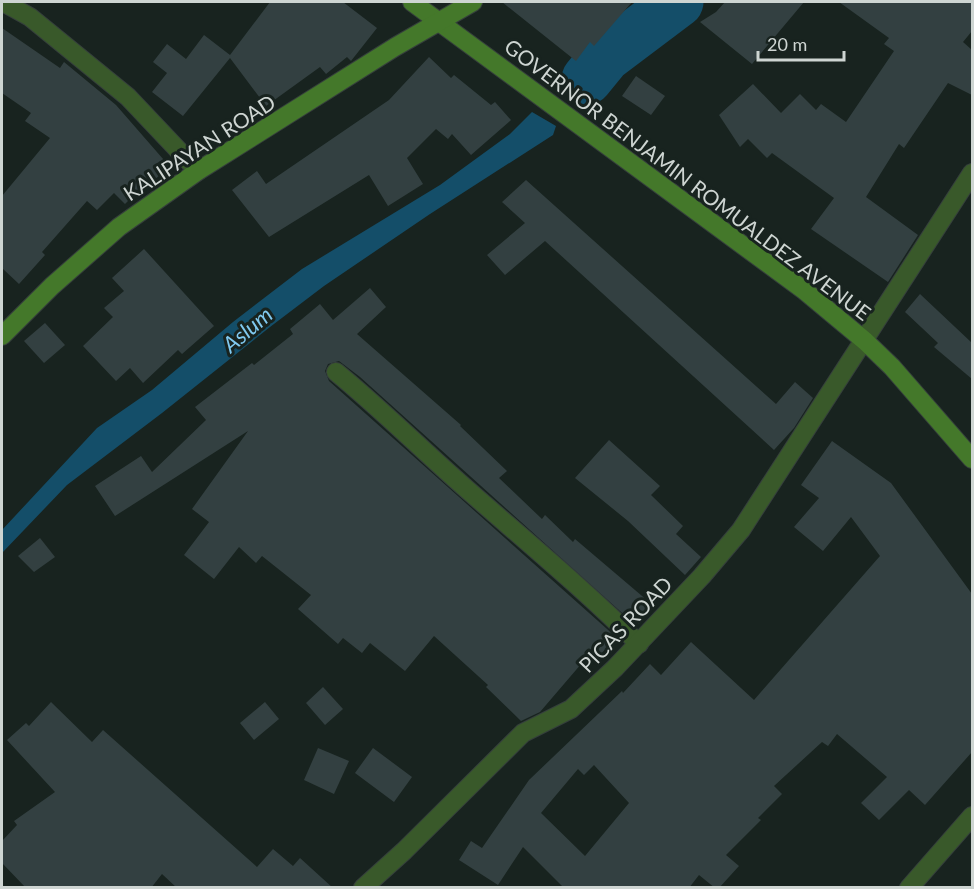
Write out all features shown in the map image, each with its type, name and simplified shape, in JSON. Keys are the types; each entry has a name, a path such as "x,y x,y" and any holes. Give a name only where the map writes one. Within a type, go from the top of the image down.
{"main road":[{"name":"GOVERNOR BENJAMIN ROMUALDEZ AVENUE","path":"412,2 441,21 772,266 865,341 913,391 972,459"},
{"name":"KALIPAYAN ROAD","path":"2,336 52,286 118,227 198,171 396,47 473,2"}],"street":[{"path":"3,2 30,17 128,97 198,171"},
{"name":"PICAS ROAD","path":"363,888 404,851 523,733 572,709 639,644 702,576 741,530 972,173"},
{"path":"336,372 380,409 639,644"},
{"path":"909,888 972,816"}],"water":[{"path":"532,112 556,126 553,135 324,286 67,485 2,553 2,530 97,428 152,390 233,322 302,269 440,185 510,134"}],"building":[{"path":"270,2 343,2 377,28 351,61 347,57 326,74 320,67 266,106 230,58 183,116 152,92 167,73 153,62 167,44 186,59 204,35 230,55"},
{"path":"502,2 632,2 594,46 590,42 576,61"},
{"path":"725,2 804,2 752,64 700,22 716,12"},
{"path":"839,2 972,2 972,31 963,42 972,50 972,95 948,83 904,148 899,144 866,197 918,235 888,282 811,229 834,198 772,153 767,158 748,139 740,147 719,115 753,84 781,113 800,94 816,110 821,104 846,122 894,51 884,44 889,38"},
{"path":"2,28 60,68 64,62 116,105 170,167 149,184 147,182 125,204 114,193 97,210 87,201 42,252 45,255 19,284 2,268 2,196 50,138 25,121 31,113 2,93"},
{"path":"429,57 451,78 454,75 491,105 495,102 511,120 471,155 452,134 448,139 436,129 407,158 423,184 388,206 369,175 269,237 232,190 257,171 266,184 389,100"},
{"path":"636,76 665,96 651,115 622,96"},
{"path":"526,180 776,404 795,382 813,398 794,428 774,450 545,241 505,275 487,255 525,223 502,202"},
{"path":"144,249 214,326 182,354 178,350 143,383 130,368 116,381 83,346 113,317 104,308 124,291 112,278"},
{"path":"370,288 386,307 357,334 461,425 507,471 499,478 542,519 545,515 573,542 575,539 655,607 639,624 633,619 631,621 360,377 339,361 328,364 325,371 329,381 616,637 594,662 588,656 540,712 521,721 486,687 488,685 434,636 405,671 370,643 362,653 343,638 338,644 298,609 311,595 262,556 256,563 239,547 214,579 184,555 209,522 192,509 248,431 115,516 95,486 141,456 152,472 206,420 195,407 293,334 290,329 320,304 333,320"},
{"path":"920,294 972,343 972,379 934,347 938,343 905,312"},
{"path":"45,323 65,345 44,363 24,341"},
{"path":"609,440 660,486 651,495 683,526 676,534 701,557 685,575 628,521 575,478"},
{"path":"832,441 891,483 972,594 972,752 925,805 909,790 879,820 861,803 887,777 837,734 828,746 822,742 774,786 782,794 758,818 761,820 726,855 739,866 719,888 715,888 699,875 689,888 564,888 523,847 498,885 459,860 471,841 482,848 529,780 622,691 623,693 650,664 661,675 691,642 754,700 880,556 851,517 823,551 794,527 819,498 801,485","holes":["594,765 629,803 585,856 541,813 578,769 584,775"]},
{"path":"40,538 55,557 34,572 18,556"},
{"path":"323,687 343,709 325,725 306,703"},
{"path":"51,702 92,742 103,730 257,867 273,849 293,866 300,858 333,888 177,888 162,874 151,888 26,888 2,863 2,841 17,825 14,821 55,792 7,740 26,723 29,726"},
{"path":"265,702 279,719 254,740 240,723"},
{"path":"318,748 349,761 334,794 304,780"},
{"path":"373,748 412,777 394,802 355,773"}],"waterway":[{"name":"Aslum","path":"587,79 605,57 678,2"}]}
